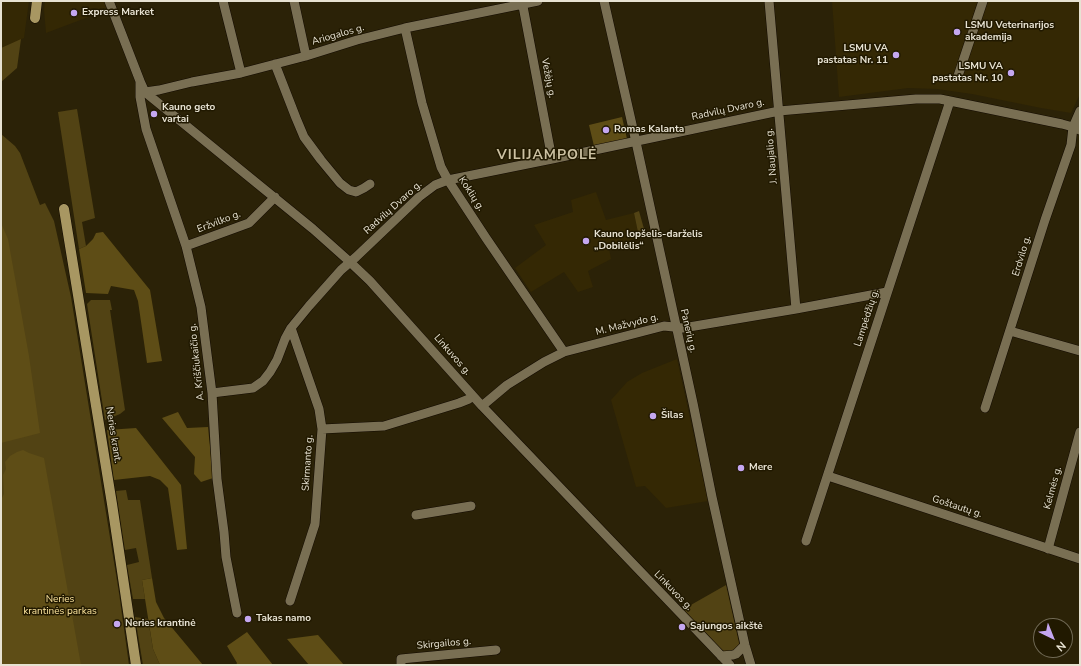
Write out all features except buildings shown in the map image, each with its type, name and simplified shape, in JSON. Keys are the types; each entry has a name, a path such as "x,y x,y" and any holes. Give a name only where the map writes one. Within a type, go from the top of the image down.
{"main road":[{"path":"35,18 37,1"},
{"name":"Neries krant.","path":"64,209 111,498 136,665"}],"street":[{"name":"A. Kriščiukaičio g.","path":"109,1 140,81 140,97 146,129 186,246 201,307 212,393 217,478 226,557 237,613"},
{"path":"223,1 241,73"},
{"path":"294,1 306,56"},
{"name":"Ariogalos g.","path":"145,92 241,73 405,28 538,1"},
{"name":"Panerių g.","path":"604,1 745,645 751,665"},
{"name":"J. Naujalio g.","path":"769,1 796,309"},
{"path":"958,76 983,1"},
{"name":"Vežėjų g.","path":"523,3 552,159"},
{"name":"Koklių g.","path":"405,28 422,103 441,167 486,238 564,352"},
{"path":"275,64 304,137 321,160 340,183 349,190 356,192 370,184"},
{"name":"Linkuvos g.","path":"140,81 145,92 157,103 275,197 370,281 412,326 482,406 730,665"},
{"name":"Radvilų Dvaro g.","path":"212,393 253,388 263,381 277,360 291,328 341,270 419,197 435,185 448,180 779,111 916,99 940,99 1062,124 1077,129"},
{"name":"Lampėdžių g.","path":"806,541 950,101"},
{"path":"143,114 146,109 157,103"},
{"name":"Erdvilo g.","path":"985,408 1045,220 1077,129 1080,111"},
{"name":"Eržvilko g.","path":"186,246 249,223 275,197"},
{"name":"M. Mažvydo g.","path":"482,406 508,385 544,362 564,352 664,326 683,328 888,292"},
{"name":"Skirmanto g.","path":"290,601 315,524 322,429 319,409 291,328"},
{"path":"1010,330 1080,351"},
{"path":"322,429 384,426 459,403 473,396"},
{"name":"Kelmės g.","path":"1048,549 1080,432"},
{"name":"Goštautų g.","path":"828,476 1080,559"},
{"path":"416,515 471,506"},
{"path":"721,656 736,654 745,645"},
{"name":"Skirgailos g.","path":"401,665 401,659 496,650"}],"shaded area":[{"path":"1,1 29,1 24,38 1,48"},
{"path":"45,1 104,1 107,10 46,33 44,10"},
{"name":"LSMU Veterinarijos akademija","path":"832,1 1080,1 1080,94 1071,113 972,94 937,89 908,88 839,97"},
{"name":"Kauno lopšelis-darželis „Dobilėlis“","path":"596,192 606,220 634,213 639,237 609,248 611,259 588,271 593,287 578,292 564,272 531,292 515,268 546,245 534,225 573,212 571,200"},
{"path":"677,359 708,501 666,508 645,486 636,487 611,400 627,382 642,373"}],"green space":[{"path":"21,39 17,68 1,82 1,48"},
{"path":"77,109 95,218 82,222 86,246 79,249 58,112"},
{"path":"622,117 627,139 594,146 589,125"},
{"name":"Neries krantinės parkas","path":"1,134 15,146 20,153 40,205 45,203 54,221 71,297 119,593 129,665 1,665"},
{"path":"639,211 646,236 639,237 634,213"},
{"path":"1,223 8,239 29,356 40,433 1,443"},
{"path":"103,232 150,290 162,361 147,363 138,301 134,290 111,286 108,294 86,293 79,249 86,246 93,239 96,233"},
{"path":"91,300 110,300 112,310 110,310 125,410 120,414 105,420 87,304"},
{"path":"178,412 187,428 208,427 213,478 201,482 194,474 195,457 162,418"},
{"path":"136,428 181,485 187,549 177,550 168,488 160,480 150,476 114,480 107,430"},
{"path":"23,450 44,458 81,665 1,665 1,496 2,498 4,494 3,475 6,469 5,462 10,456"},
{"path":"126,490 128,500 140,500 152,578 142,580 145,599 133,599 127,565 139,562 136,548 125,550 116,491"},
{"path":"152,578 156,602 164,618 203,665 160,665 153,649 142,580"},
{"path":"726,585 739,646 735,651 726,652 723,651 682,610"},
{"path":"135,617 148,619 153,649 160,665 143,665"},
{"path":"247,632 273,665 236,665 237,663 227,646"},
{"path":"318,635 344,665 309,665 287,639"}],"place":[{"name":"Express Market","path":"74,13"},
{"name":"LSMU Veterinarijos akademija","path":"957,32"},
{"name":"LSMU VA pastatas Nr. 11","path":"896,55"},
{"name":"LSMU VA pastatas Nr. 10","path":"1011,73"},
{"name":"Kauno geto vartai","path":"154,114"},
{"name":"Romas Kalanta","path":"606,130"},
{"name":"Kauno lopšelis-darželis „Dobilėlis“","path":"586,241"},
{"name":"Šilas","path":"653,416"},
{"name":"Mere","path":"741,468"},
{"name":"Takas namo","path":"248,619"},
{"name":"Neries krantinė","path":"117,624"},
{"name":"Sąjungos aikštė","path":"682,627"}],"district":[{"name":"VILIJAMPOLĖ","path":"547,156"}]}
